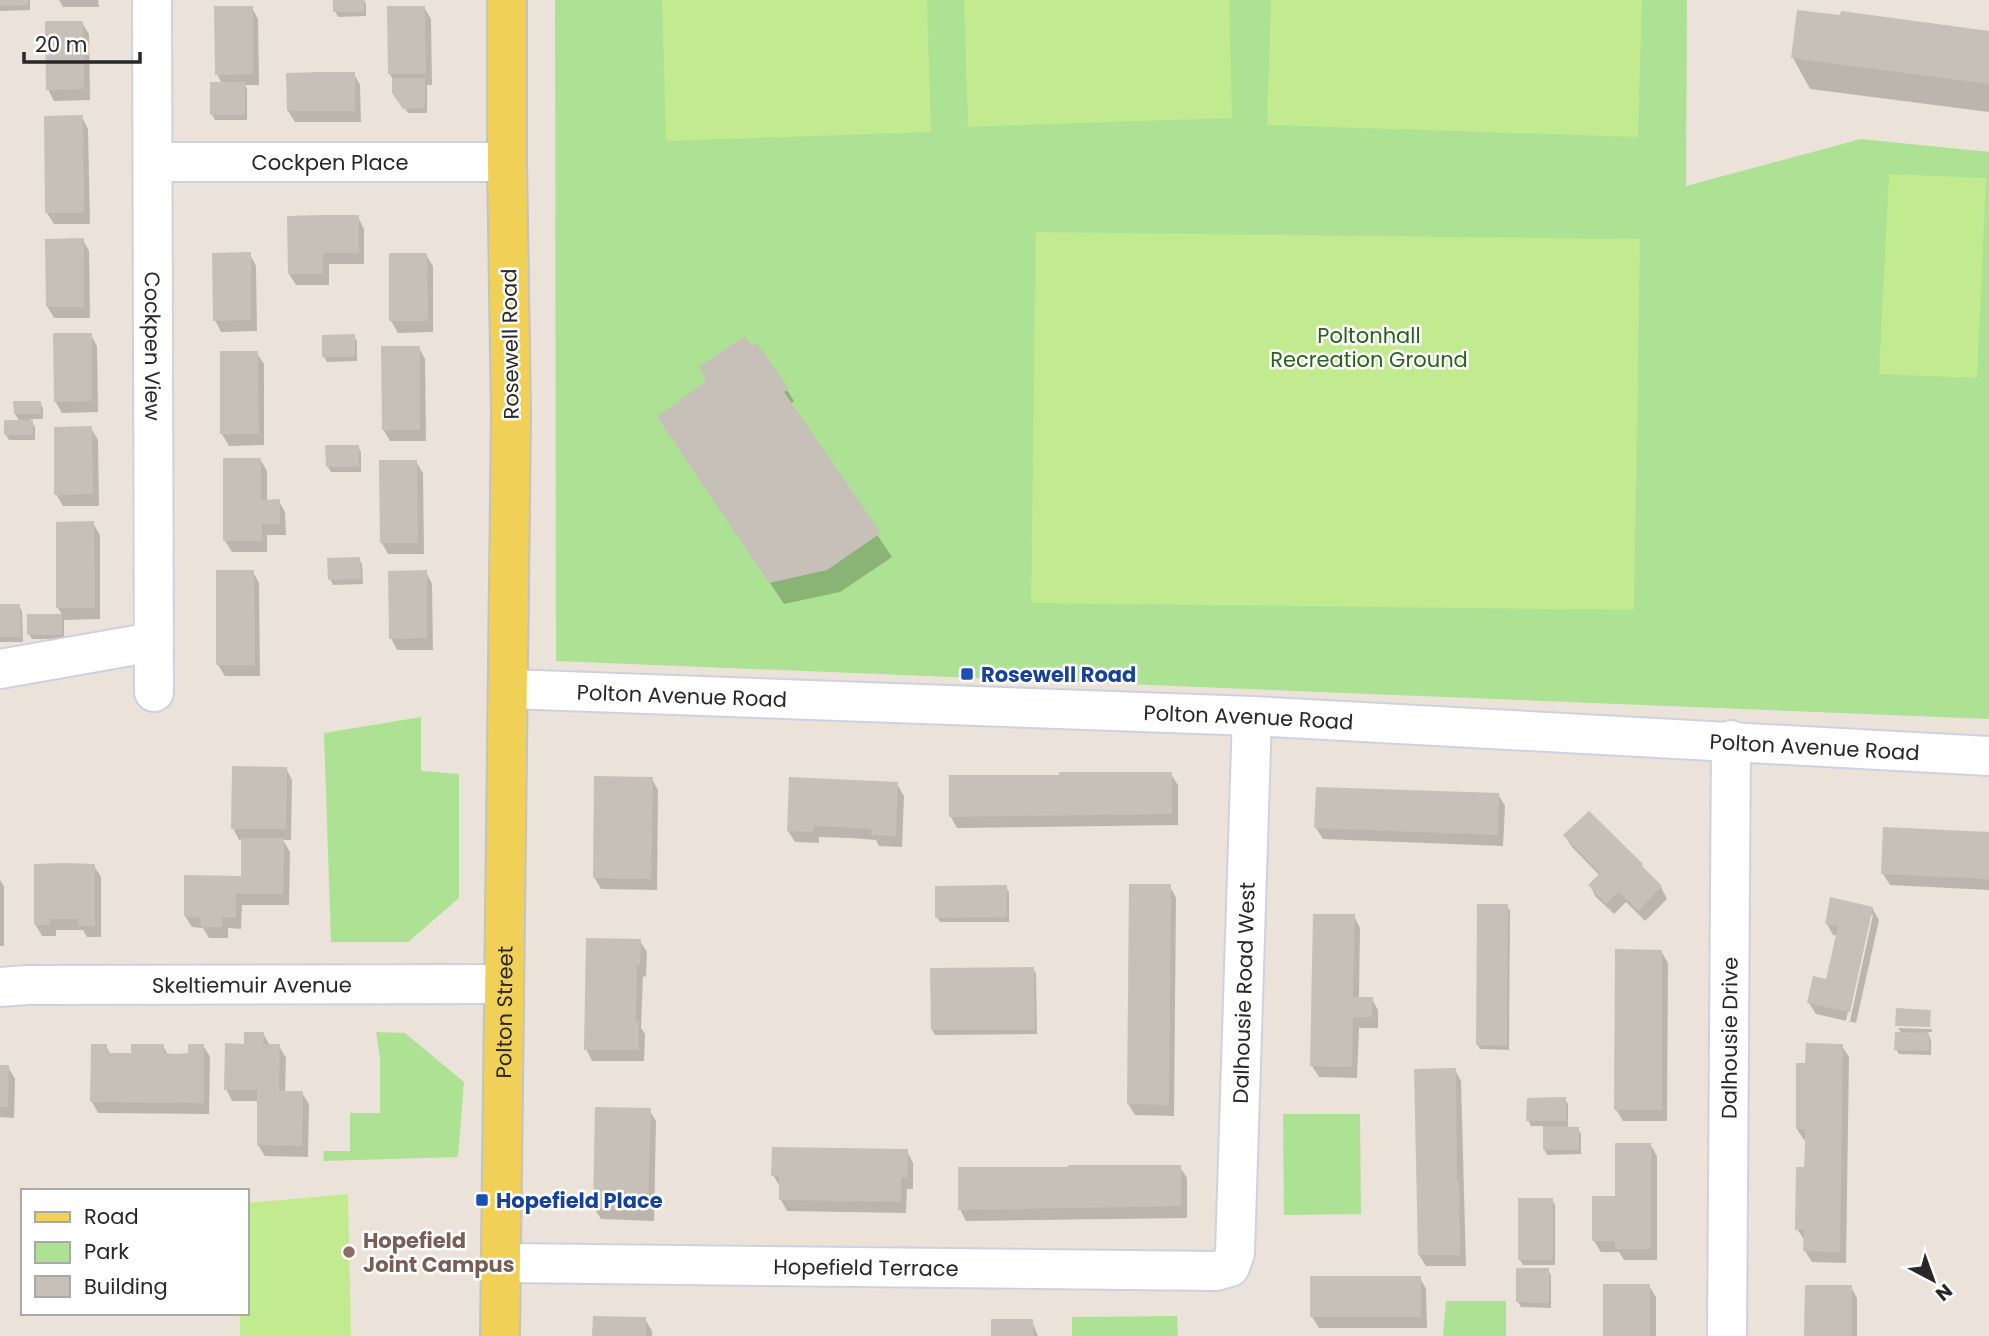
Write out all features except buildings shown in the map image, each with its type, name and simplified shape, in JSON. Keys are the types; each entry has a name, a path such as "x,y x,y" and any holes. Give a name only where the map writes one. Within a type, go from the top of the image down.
{"main road":[{"name":"Rosewell Road","path":"507,0 511,414 509,689"},
{"name":"Polton Street","path":"500,1336 509,689"}],"street":[{"name":"Cockpen View","path":"152,0 154,692"},
{"name":"Cockpen Place","path":"153,162 507,162"},
{"path":"0,669 153,642"},
{"name":"Polton Avenue Road","path":"509,689 1252,716 1989,756"},
{"name":"Dalhousie Road West","path":"1230,1267 1235,1253 1252,716"},
{"name":"Dalhousie Drive","path":"1727,1336 1731,740"},
{"name":"Skeltiemuir Avenue","path":"0,987 503,984"},
{"name":"Hopefield Terrace","path":"500,1263 1216,1271 1230,1267"}],"green space":[{"name":"Poltonhall Recreation Ground","path":"555,0 1687,0 1686,186 1861,139 1989,152 1989,719 556,661"},
{"path":"662,0 927,0 931,132 666,141"},
{"path":"964,0 1229,0 1232,118 968,127"},
{"path":"1271,0 1642,0 1638,137 1267,125"},
{"path":"1889,174 1986,178 1977,378 1879,374"},
{"path":"1036,232 1640,239 1634,610 1031,603"},
{"path":"421,717 421,771 459,774 459,898 408,942 331,942 324,733"},
{"path":"376,1032 405,1033 464,1082 458,1157 323,1161 324,1151 350,1151 350,1113 380,1113 380,1058"},
{"path":"1283,1114 1360,1114 1361,1214 1284,1215"},
{"path":"348,1194 351,1336 240,1336 240,1315 248,1315 248,1203"},
{"path":"1446,1301 1506,1301 1506,1336 1443,1336"},
{"path":"1177,1316 1178,1336 1072,1336 1072,1317"}],"place":[{"name":"Rosewell Road","path":"967,674"},
{"name":"Hopefield Place","path":"482,1200"},
{"name":"Hopefield Joint Campus","path":"349,1252"}]}
